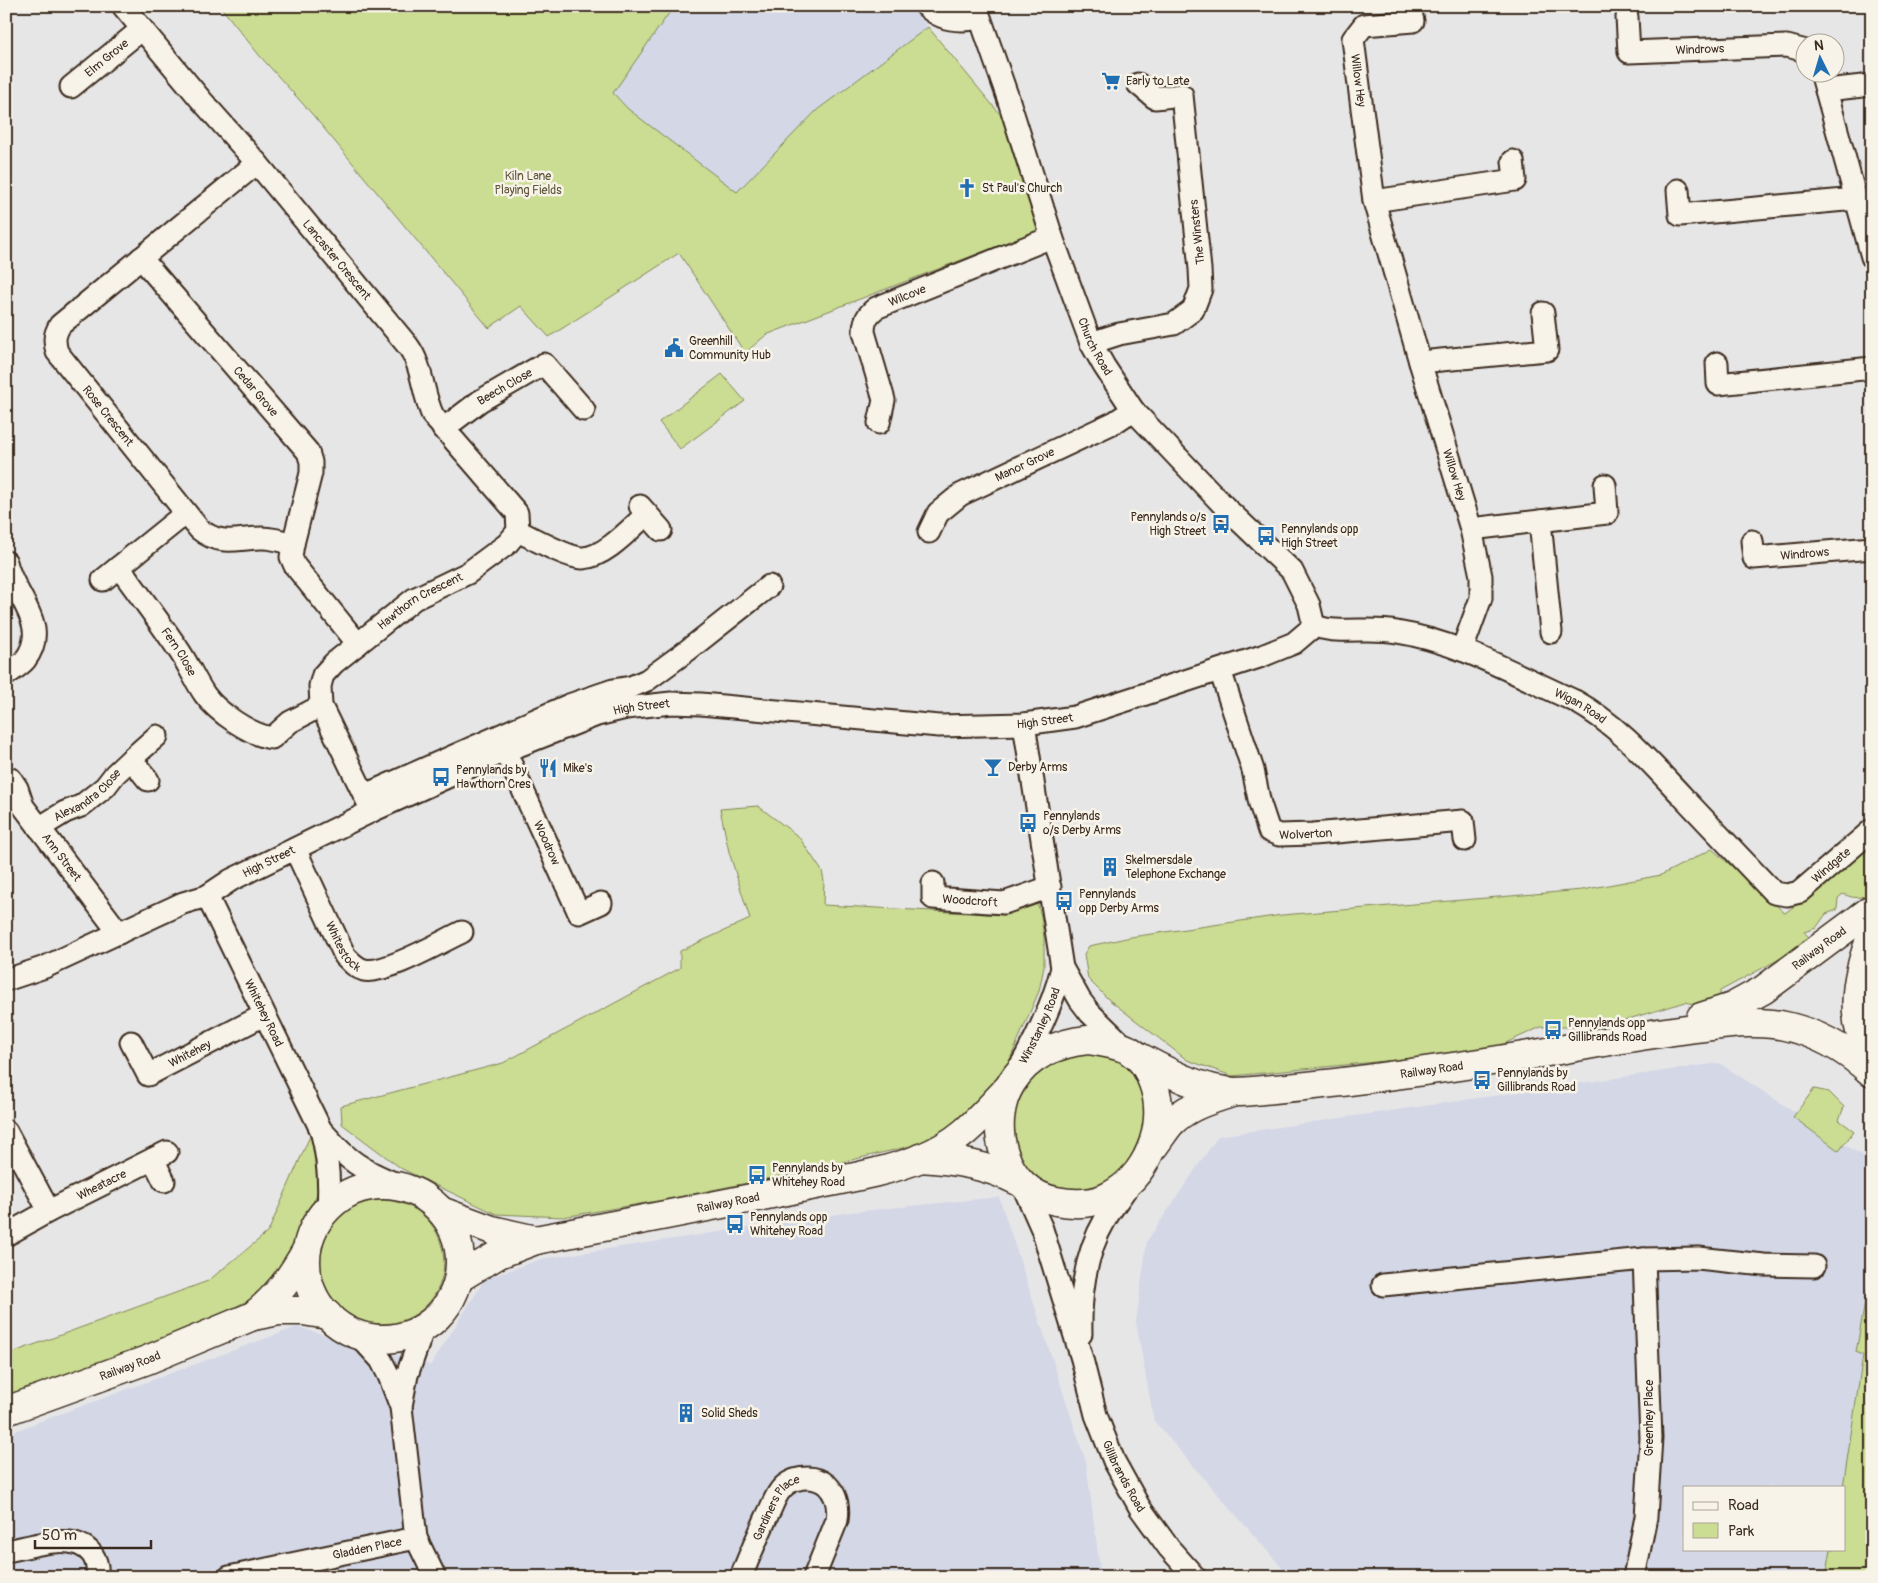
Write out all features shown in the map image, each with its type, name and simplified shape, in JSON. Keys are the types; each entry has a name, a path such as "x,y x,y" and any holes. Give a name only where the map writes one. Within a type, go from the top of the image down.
{"main road":[{"name":"Railway Road","path":"1655,1032 1732,1007 1748,999 1763,990 1872,909"},
{"path":"1872,934 1862,960 1857,984 1856,1009 1860,1032 1872,1065"},
{"name":"Railway Road","path":"1130,1051 1170,1074 1210,1088 1236,1092 1327,1085 1500,1061 1655,1032 1728,1024 1784,1026 1809,1033 1845,1051 1872,1073"},
{"path":"1088,1040 1107,1042 1130,1051 1142,1062 1155,1088 1159,1117 1152,1149 1133,1178 1119,1191 1104,1198 1088,1202 1071,1203 1055,1201 1040,1196 1021,1184 1006,1159 1001,1135 1002,1105 1011,1084 1025,1066 1038,1055 1054,1047 1072,1042 1088,1040"},
{"name":"Railway Road","path":"459,1278 499,1254 536,1240 876,1172 920,1158 946,1145 973,1127 1011,1084"},
{"name":"Railway Road","path":"1152,1149 1170,1124 1193,1106 1236,1092"},
{"name":"Railway Road","path":"920,1158 969,1163 990,1168 1021,1184"},
{"path":"385,1185 406,1188 425,1197 441,1211 454,1231 460,1254 459,1278 452,1297 440,1314 424,1327 403,1336 380,1339 357,1334 341,1326 328,1315 314,1296 307,1273 307,1249 314,1227 328,1208 344,1195 364,1187 385,1185"},
{"name":"Railway Road","path":"441,1211 492,1230 536,1240"},
{"name":"Railway Road","path":"253,1316 270,1303 283,1288 307,1249"},
{"name":"Railway Road","path":"6,1411 147,1360 253,1316 279,1311 303,1311 328,1315"}],"street":[{"name":"Lancaster Crescent","path":"123,6 202,101 257,163 412,352 418,366 427,404 433,416 517,513 518,531"},
{"path":"926,6 940,16 951,20 961,21 978,12"},
{"name":"Willow Hey","path":"1410,8 1413,21 1364,25 1354,39 1374,201 1471,530 1481,576 1481,598 1462,650"},
{"name":"Church Road","path":"978,12 1008,98 1052,236 1091,343 1108,374 1133,410 1225,506 1292,571 1309,605 1314,626"},
{"name":"Windrows","path":"1626,17 1629,52 1787,46 1796,48"},
{"name":"Elm Grove","path":"71,87 142,29"},
{"path":"1824,82 1856,199 1868,228 1872,257"},
{"path":"1836,82 1872,85"},
{"name":"The Winsters","path":"1091,343 1119,334 1174,324 1193,310 1200,289 1200,268 1182,95 1155,98 1138,84"},
{"path":"1374,201 1515,180 1513,161"},
{"name":"Rose Crescent","path":"257,163 60,325 54,335 54,343 57,352 199,529 210,538 223,540 264,538 293,544"},
{"path":"1678,190 1680,215 1856,199"},
{"name":"Wilcove","path":"879,423 884,400 864,332 864,323 868,314 876,308 1052,236"},
{"name":"Cedar Grove","path":"141,258 308,452 311,462 311,474 293,544"},
{"path":"1420,362 1547,350 1543,313"},
{"path":"1716,363 1718,384 1872,368"},
{"name":"Beech Close","path":"443,429 480,401 544,364 584,410"},
{"name":"Manor Grove","path":"937,530 938,513 960,495 1115,422 1133,410"},
{"path":"1471,530 1608,513 1605,485"},
{"name":"Fern Close","path":"186,513 111,574 180,650 205,695 225,714 253,732 272,738 290,722 320,706"},
{"path":"518,531 554,549 582,559 603,551 649,517"},
{"path":"1540,521 1551,632"},
{"name":"Hawthorn Crescent","path":"369,803 320,706 320,686 323,675 334,663 414,599 468,572 507,544 518,531"},
{"name":"Windrows","path":"1752,541 1754,558 1872,548"},
{"path":"293,544 291,557 295,566 358,644"},
{"path":"6,562 17,591 34,622 35,634 32,648 24,661 6,675"},
{"path":"369,803 569,705 613,690 631,687 647,680 769,586"},
{"name":"Wigan Road","path":"1314,626 1335,630 1398,632 1462,650 1575,701 1607,721 1636,746 1774,893 1787,895"},
{"name":"High Street","path":"6,980 45,967 183,903 207,896 231,880 295,849 369,803 597,715 626,708 662,704 721,706 939,726 1024,724 1075,716 1262,656 1294,643 1314,626"},
{"name":"Wolverton","path":"1220,670 1253,770 1260,804 1269,831 1279,835 1313,834 1463,821 1465,840"},
{"name":"Winstanley Road","path":"1024,724 1062,966 1080,1000 1090,1013 1130,1051"},
{"name":"Alexandra Close","path":"39,828 65,812 81,806 105,787 115,774 157,736"},
{"name":"Woodrow","path":"505,751 579,913 602,903"},
{"name":"Alexandra Close","path":"131,759 148,780"},
{"name":"Ann Street","path":"11,779 17,788 23,806 118,933"},
{"name":"Windgate","path":"1787,895 1800,892 1872,830"},
{"name":"Whitestock","path":"295,849 345,956 357,967 371,971 386,968 462,932"},
{"name":"Woodcroft","path":"933,882 933,898 1004,903 1050,887"},
{"name":"Whitehey Road","path":"207,896 321,1130"},
{"name":"Winstanley Road","path":"1011,1084 1042,1028 1057,990 1062,966"},
{"name":"Whitehey","path":"131,1042 148,1075 264,1015"},
{"path":"321,1130 343,1153 358,1165 376,1176 406,1188"},
{"path":"321,1130 330,1185 328,1208"},
{"path":"6,1131 49,1211"},
{"name":"Wheatacre","path":"6,1235 160,1155 164,1182"},
{"name":"Gillibrands Road","path":"1082,1359 1080,1309 1083,1283 1089,1259 1104,1220 1133,1178"},
{"name":"Gillibrands Road","path":"1021,1184 1042,1229 1082,1359 1096,1414 1114,1461 1140,1508 1195,1577"},
{"path":"1383,1285 1644,1259 1698,1258 1764,1265 1814,1266"},
{"name":"Greenhey Place","path":"1634,1577 1646,1518 1651,1438 1644,1259"},
{"path":"401,1408 407,1375 424,1327"},
{"path":"357,1334 380,1360 389,1376 401,1408 416,1538 435,1577"},
{"name":"Gardiners Place","path":"742,1577 778,1493 790,1482 807,1478 822,1482 828,1486 837,1501 839,1511 814,1577"},
{"name":"Gladden Place","path":"229,1577 416,1538"},
{"path":"6,1551 60,1541 70,1541 88,1549 94,1557 99,1574"}],"shaded area":[{"path":"529,6 910,6 928,27 817,110 737,193 628,109"},
{"path":"1719,1063 1872,1162 1872,1385 1844,1577 1290,1577 1154,1421 1136,1322 1147,1241 1218,1136"},
{"path":"999,1197 1086,1462 1101,1577 6,1577 6,1435 41,1421 297,1327 431,1365 485,1279 541,1259 851,1212"}],"green space":[{"name":"Kiln Lane Playing Fields","path":"220,6 674,6 613,93 628,109 737,192 817,110 928,27 1004,119 1045,228 766,335 745,353 679,253 549,337 521,306 489,328"},
{"path":"722,374 745,401 680,449 659,422"},
{"path":"758,806 799,837 822,871 824,881 823,905 1005,915 1004,903 1036,899 1044,938 1044,967 1039,991 997,1090 968,1116 928,1142 796,1173 663,1200 563,1217 496,1214 402,1169 342,1124 341,1106 503,1063 680,968 680,951 750,919 729,852 720,809"},
{"path":"1872,839 1872,892 1858,898 1843,894 1838,898 1837,910 1826,914 1816,928 1804,932 1813,941 1720,991 1720,997 1708,1003 1686,1002 1601,1027 1541,1027 1488,1051 1232,1076 1187,1060 1108,999 1088,979 1084,954 1089,946 1131,937 1282,915 1582,890 1661,875 1712,849 1785,913 1841,872"},
{"path":"1074,1052 1109,1056 1118,1060 1139,1081 1147,1100 1143,1141 1125,1168 1110,1182 1082,1192 1049,1188 1031,1175 1013,1145 1014,1111 1024,1090 1036,1074 1046,1065"},
{"path":"1814,1089 1829,1092 1844,1107 1839,1120 1854,1131 1839,1151 1793,1117"},
{"path":"313,1129 321,1151 319,1189 282,1274 263,1293 198,1328 6,1402 6,1355 208,1281 268,1232"},
{"path":"382,1200 406,1204 426,1218 440,1238 444,1262 440,1286 426,1306 406,1320 382,1324 358,1320 338,1306 324,1286 320,1262 324,1238 338,1218 358,1204"},
{"path":"1872,1264 1872,1528 1866,1577 1826,1577 1831,1550 1846,1550 1846,1486 1843,1486 1863,1355 1856,1352"}],"place":[{"name":"Early to Late","path":"1111,81"},
{"name":"St Paul's Church","path":"967,188"},
{"name":"Greenhill Community Hub","path":"674,348"},
{"name":"Pennylands o/s High Street","path":"1221,524"},
{"name":"Pennylands opp High Street","path":"1266,536"},
{"name":"Derby Arms","path":"993,767"},
{"name":"Mike's","path":"548,768"},
{"name":"Pennylands by Hawthorn Cres","path":"441,777"},
{"name":"Pennylands o/s Derby Arms","path":"1028,823"},
{"name":"Skelmersdale Telephone Exchange","path":"1110,867"},
{"name":"Pennylands opp Derby Arms","path":"1064,901"},
{"name":"Pennylands opp Gillibrands Road","path":"1553,1030"},
{"name":"Pennylands by Gillibrands Road","path":"1482,1080"},
{"name":"Pennylands by Whitehey Road","path":"757,1175"},
{"name":"Pennylands opp Whitehey Road","path":"735,1224"},
{"name":"Solid Sheds","path":"686,1413"}]}
